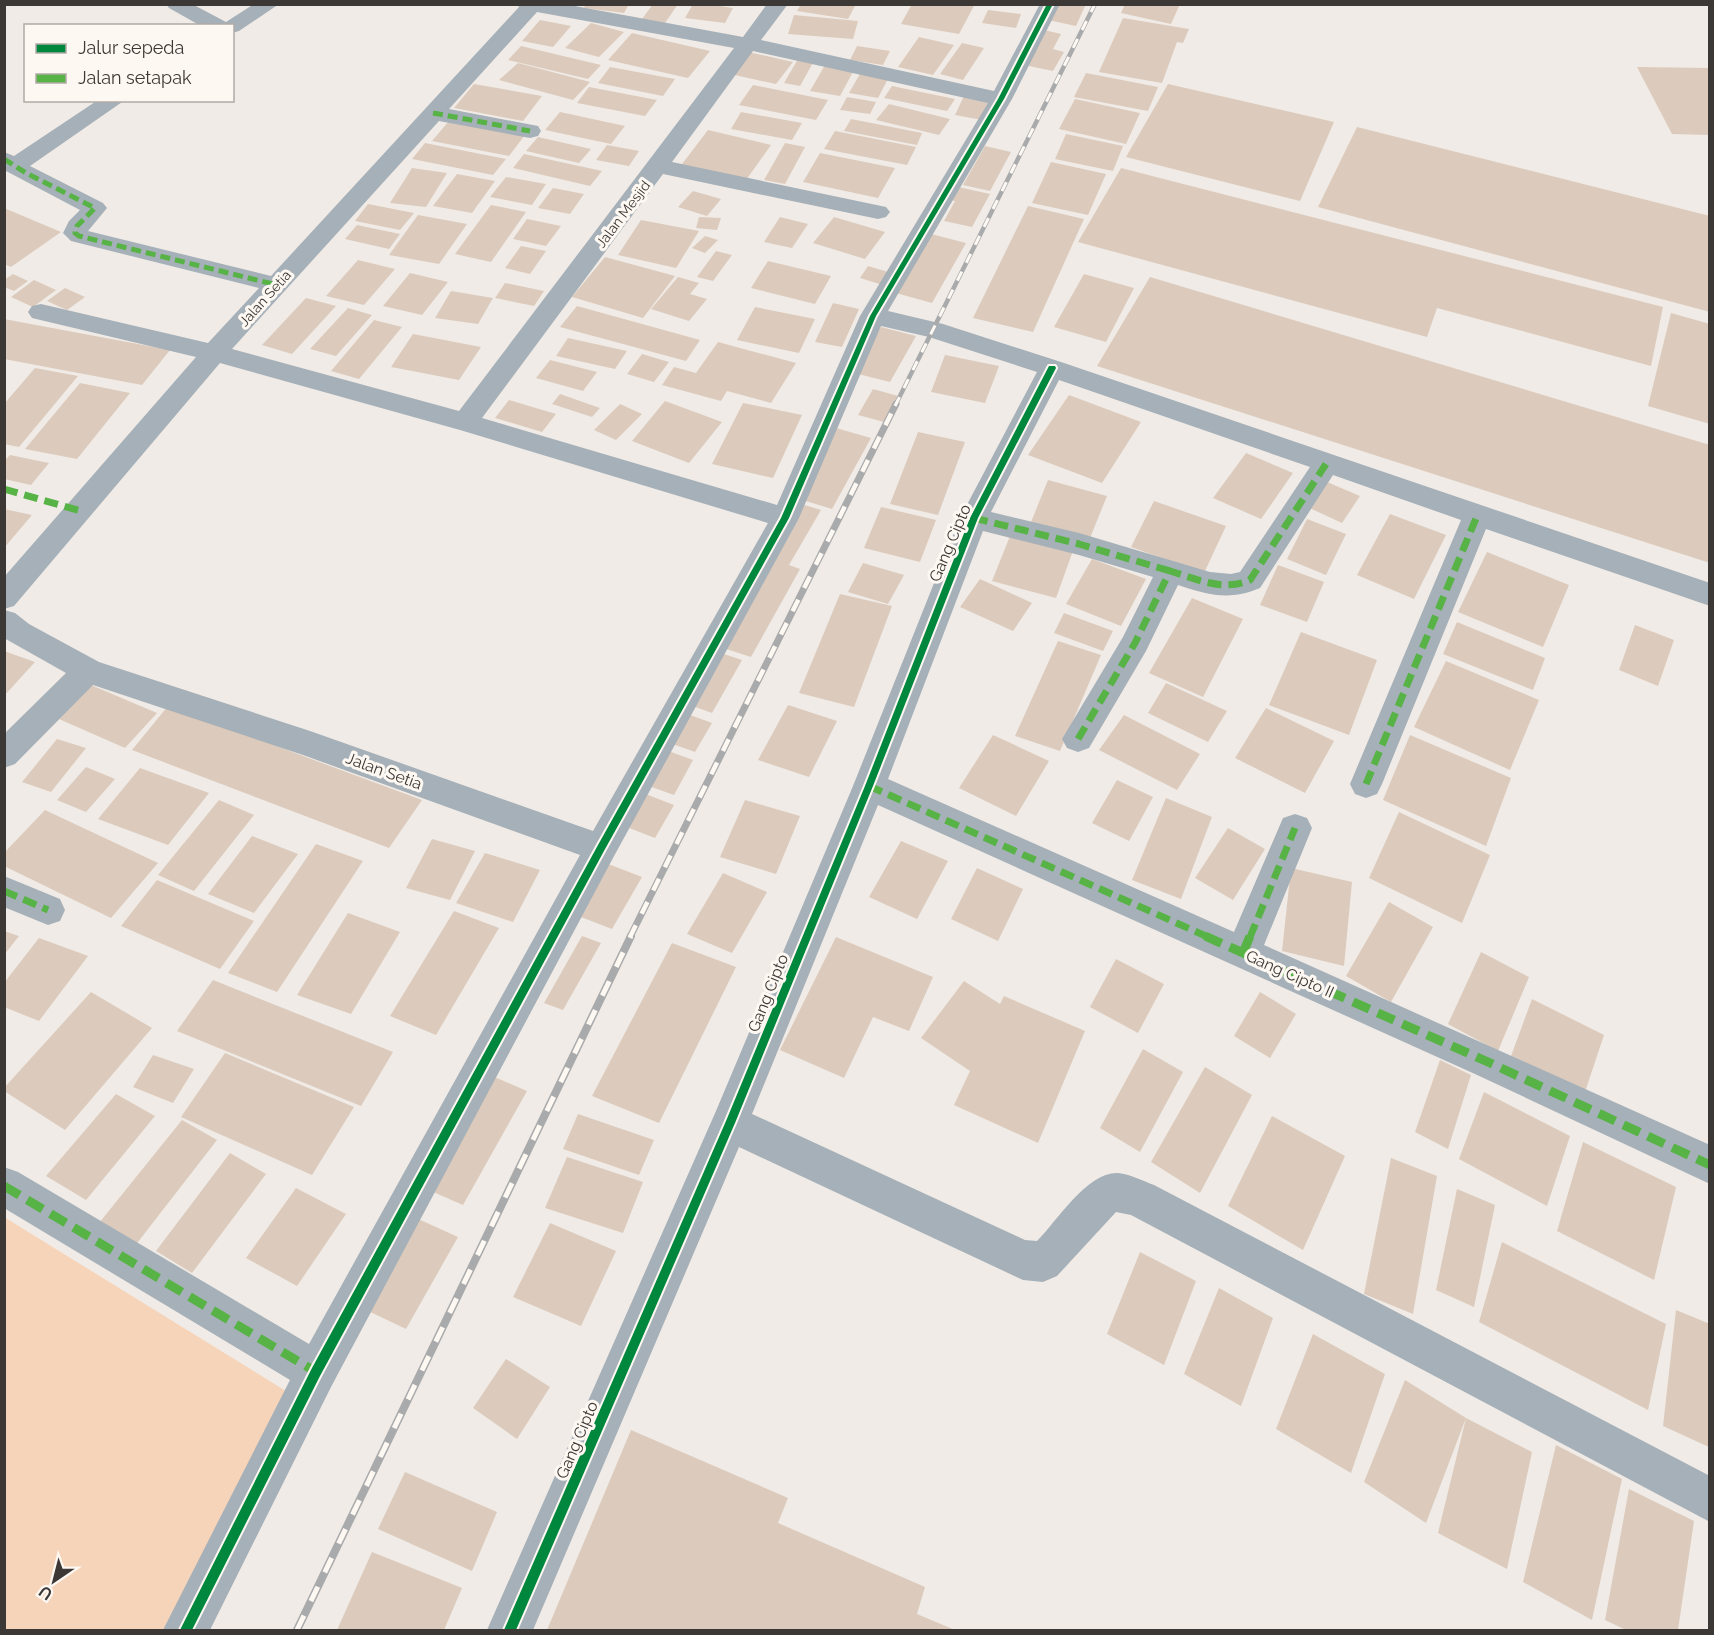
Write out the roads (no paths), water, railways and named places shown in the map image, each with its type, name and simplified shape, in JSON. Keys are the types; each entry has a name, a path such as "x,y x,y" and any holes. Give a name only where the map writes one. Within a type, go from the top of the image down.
{"street":[{"path":"177,4 214,24"},
{"path":"234,26 269,4"},
{"name":"Jalan Mesjid","path":"465,422 659,166 778,4"},
{"path":"186,1630 316,1372 601,848 785,518 873,316 1001,99 1050,4"},
{"path":"531,5 748,44 1001,99"},
{"name":"Jalan Setia","path":"4,598 214,353 531,5"},
{"path":"4,188 15,166 111,102"},
{"path":"433,113 530,131"},
{"path":"15,166 96,208 77,226 75,233 79,236 277,285"},
{"path":"659,166 878,212"},
{"path":"41,312 214,353 465,422 785,518"},
{"path":"873,316 934,330 1052,368 1710,595"},
{"name":"Gang Cipto","path":"510,1630 730,1123 869,786 974,518 1052,368"},
{"path":"974,518 1079,544 1226,587 1239,586 1250,580 1326,464"},
{"path":"1366,784 1477,516"},
{"path":"1078,739 1135,643 1170,571"},
{"name":"Jalan Setia","path":"4,621 18,632 88,671 310,744 601,848"},
{"path":"4,755 88,671"},
{"name":"Gang Cipto II","path":"869,786 1488,1062 1710,1165"},
{"path":"1244,953 1295,828"},
{"path":"4,891 48,910"},
{"path":"730,1123 1023,1260 1043,1262 1056,1253 1098,1202 1108,1194 1122,1192 1140,1199 1710,1500"},
{"path":"4,1186 316,1372"}],"railway":[{"path":"895,406 1095,4"},
{"path":"630,937 896,404"},
{"path":"297,1630 631,936"}]}
